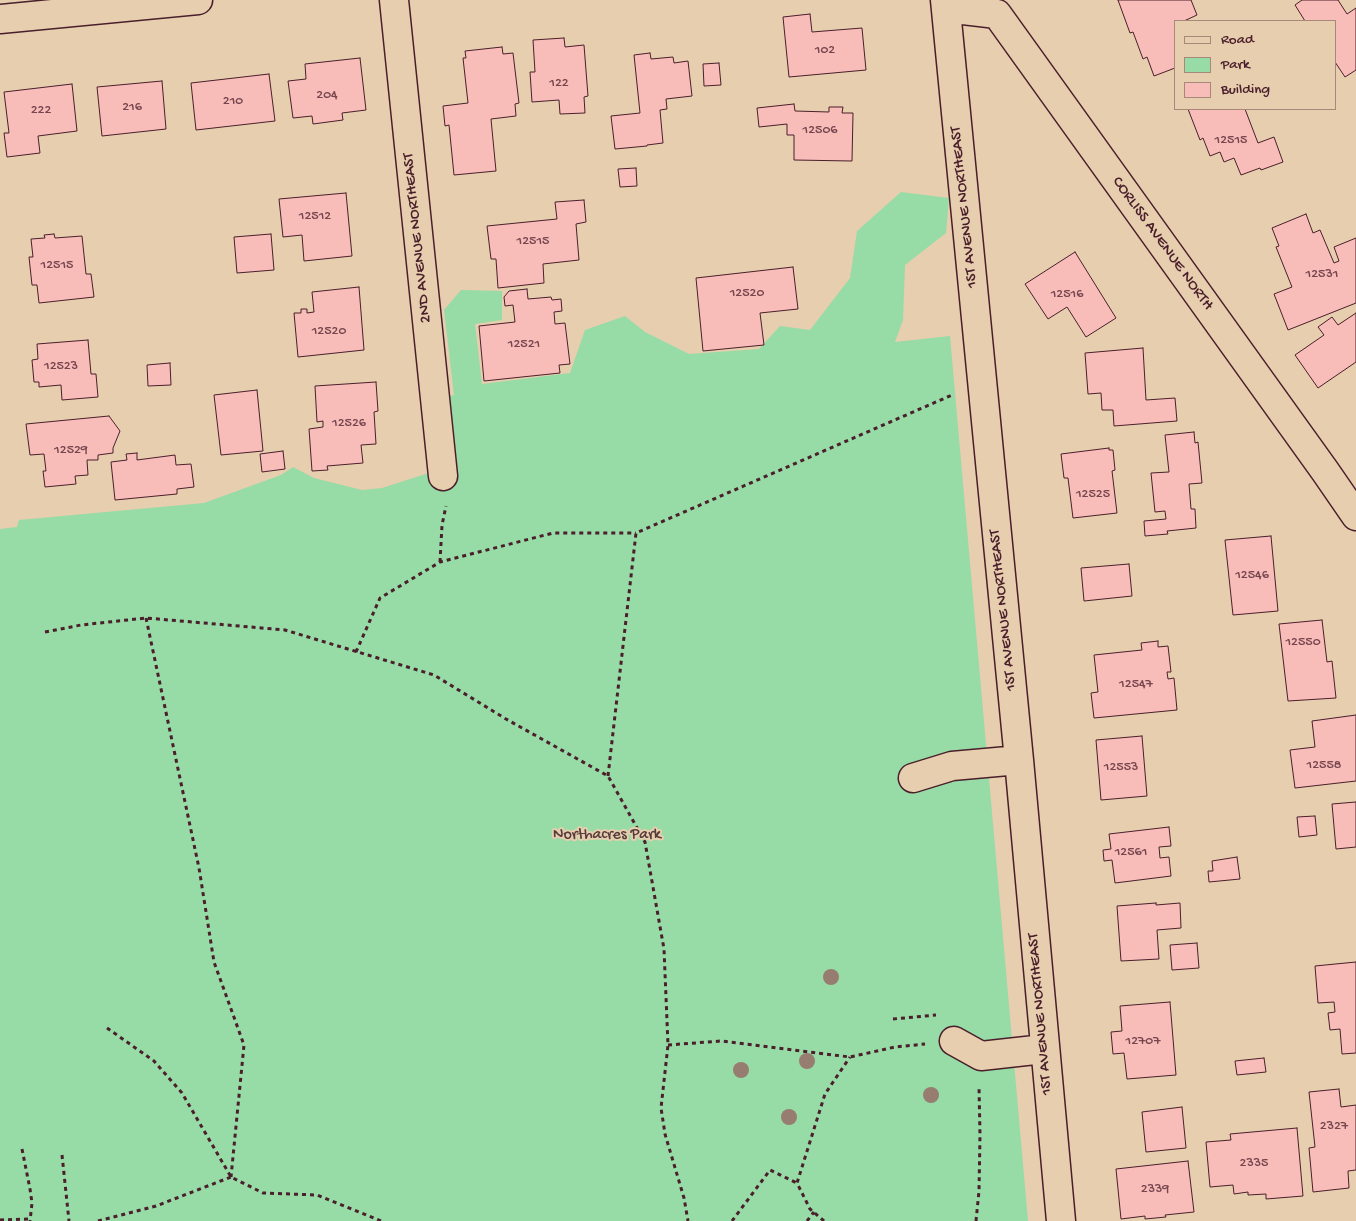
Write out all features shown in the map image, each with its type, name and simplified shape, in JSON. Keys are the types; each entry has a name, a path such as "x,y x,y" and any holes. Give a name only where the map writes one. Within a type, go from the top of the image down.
{"street":[{"path":"0,19 198,0"},
{"name":"2ND AVENUE NORTHEAST","path":"394,0 443,476"},
{"name":"CORLISS AVENUE NORTH","path":"945,4 997,14 1325,470 1356,516"},
{"name":"1ST AVENUE NORTHEAST","path":"945,4 1019,760 1061,1221"},
{"path":"913,778 952,766 1019,760"},
{"path":"954,1041 981,1056 1044,1049"}],"path":[{"path":"356,652 380,598 440,562 553,533 636,533 957,392"},
{"path":"440,562 442,525 449,496 443,476"},
{"path":"608,776 636,533"},
{"path":"146,618 199,868 214,962 244,1045 231,1177"},
{"path":"45,632 81,624 146,618 286,630 434,675 506,719 608,776 645,842 664,949 668,1045 661,1108 665,1134 684,1198 688,1221"},
{"path":"893,1019 936,1015"},
{"path":"107,1028 154,1062 182,1093 231,1177 263,1193 316,1195 381,1221"},
{"path":"668,1045 721,1041 850,1057 895,1047"},
{"path":"976,1221 979,1191 980,1134 978,1073 981,1056"},
{"path":"797,1183 825,1094 850,1057"},
{"path":"0,1220 30,1220 32,1203 22,1149"},
{"path":"62,1155 69,1221"},
{"path":"732,1221 770,1170 797,1183 810,1209 824,1221"},
{"path":"98,1221 156,1206 231,1177"},
{"path":"807,1221 814,1212"}],"green space":[{"name":"Northacres Park","path":"901,192 949,198 946,233 905,265 903,320 895,342 950,336 1028,1221 0,1221 0,529 17,527 19,520 204,503 281,475 293,467 314,478 362,490 382,488 457,464 449,396 454,395 444,310 461,290 502,291 502,320 475,324 482,384 570,373 585,330 625,316 645,332 689,354 759,349 780,326 810,330 850,278 857,231"}],"building":[{"path":"1118,0 1191,0 1197,15 1186,20 1174,20 1174,68 1154,76 1147,57 1143,59 1133,32 1130,33"},
{"path":"1302,0 1338,0 1347,14 1356,8 1356,70 1345,77 1336,64 1336,20 1304,20 1295,5"},
{"path":"810,14 812,32 862,28 866,70 789,77 783,17"},
{"path":"564,38 565,47 584,45 588,96 584,97 585,113 560,114 559,100 532,102 530,72 535,72 533,40"},
{"path":"502,47 503,54 513,53 519,103 515,104 516,116 491,119 496,171 454,175 449,125 445,126 443,106 468,103 463,58 466,58 465,51"},
{"path":"650,53 651,59 673,57 674,63 688,61 692,96 666,99 667,109 660,110 663,143 615,149 611,116 640,113 634,55"},
{"path":"360,58 366,110 342,113 343,120 313,124 312,116 293,118 288,81 306,79 305,64"},
{"path":"719,63 721,85 704,86 703,64"},
{"path":"269,74 275,121 196,130 191,83"},
{"path":"162,81 166,129 102,136 97,87"},
{"path":"72,84 77,131 38,136 40,153 7,157 4,133 9,133 4,92"},
{"path":"794,104 795,111 829,112 829,107 843,107 842,113 853,113 852,161 794,160 794,135 787,135 787,124 759,127 757,108"},
{"path":"1188,110 1245,110 1258,143 1274,137 1283,162 1241,175 1234,158 1224,162 1220,152 1210,156 1203,138 1200,140"},
{"path":"636,168 637,186 620,187 618,169"},
{"path":"346,193 352,256 304,261 302,235 283,237 279,199"},
{"path":"584,200 586,222 576,224 579,260 543,264 544,283 498,288 496,259 491,259 487,226 557,219 555,202"},
{"path":"1306,214 1313,233 1320,230 1334,263 1339,261 1334,247 1356,238 1356,303 1288,330 1274,294 1292,287 1276,247 1279,246 1272,228"},
{"path":"54,234 55,238 82,236 86,274 91,274 94,297 39,303 37,285 32,285 29,257 33,257 31,239 45,238 44,235"},
{"path":"271,234 274,270 237,273 234,237"},
{"path":"1075,252 1116,318 1086,337 1067,307 1048,319 1025,284"},
{"path":"793,267 798,309 760,313 764,345 703,351 696,278"},
{"path":"359,287 364,350 298,357 294,313 301,313 301,309 307,309 307,313 314,312 312,292"},
{"path":"527,289 528,299 551,297 552,300 561,299 562,311 554,312 555,324 565,323 570,364 559,365 560,373 484,381 479,326 515,322 513,305 505,306 504,297 509,291"},
{"path":"1356,313 1356,362 1318,388 1295,355 1324,335 1318,327 1332,317 1338,325"},
{"path":"88,340 91,374 96,374 98,397 62,400 61,385 39,387 39,382 34,382 32,360 38,359 37,344"},
{"path":"1143,348 1146,400 1175,398 1177,421 1114,426 1113,410 1102,410 1101,393 1088,394 1085,353"},
{"path":"170,363 171,385 148,386 147,365"},
{"path":"376,382 378,411 374,412 376,444 361,445 363,463 327,466 328,470 312,471 309,429 323,427 323,421 317,422 315,386"},
{"path":"257,390 263,451 221,455 214,395"},
{"path":"109,416 120,431 113,448 113,453 98,455 98,460 87,460 88,475 75,476 76,484 45,487 43,471 46,471 44,454 30,455 26,424"},
{"path":"1194,432 1195,443 1198,442 1202,483 1189,484 1191,509 1195,509 1196,528 1167,531 1168,534 1145,536 1144,521 1166,519 1165,511 1155,512 1151,473 1169,472 1165,435"},
{"path":"1109,448 1109,450 1113,450 1115,470 1112,471 1117,513 1073,518 1068,478 1064,478 1061,454"},
{"path":"283,451 285,469 262,472 260,454"},
{"path":"137,453 137,460 175,455 176,465 191,464 194,487 177,489 177,494 115,500 111,462 127,460 126,454"},
{"path":"1271,536 1278,611 1233,615 1225,540"},
{"path":"1129,564 1132,596 1084,601 1081,568"},
{"path":"1322,620 1327,662 1332,661 1336,698 1288,701 1279,624"},
{"path":"1158,641 1158,647 1168,646 1171,672 1167,672 1168,679 1174,678 1177,710 1094,718 1091,693 1098,692 1094,655 1142,650 1141,643"},
{"path":"1356,715 1356,781 1295,788 1290,750 1315,747 1312,721"},
{"path":"1142,736 1147,796 1101,800 1096,740"},
{"path":"1356,802 1356,847 1336,849 1332,804"},
{"path":"1315,816 1317,835 1299,837 1297,817"},
{"path":"1169,827 1171,846 1159,847 1160,858 1169,857 1171,876 1115,883 1112,860 1104,861 1103,850 1111,849 1109,834"},
{"path":"1237,857 1240,879 1209,882 1208,871 1213,871 1212,861"},
{"path":"1156,903 1156,905 1180,903 1181,928 1157,930 1159,959 1121,961 1117,906"},
{"path":"1197,943 1199,968 1172,970 1170,945"},
{"path":"1356,962 1356,1053 1342,1054 1340,1029 1330,1030 1328,1013 1335,1012 1334,1002 1318,1003 1315,966"},
{"path":"1170,1002 1176,1075 1127,1079 1124,1053 1113,1054 1111,1032 1122,1031 1120,1006"},
{"path":"1264,1058 1266,1072 1237,1075 1235,1061"},
{"path":"1339,1089 1341,1107 1356,1105 1356,1170 1348,1171 1349,1188 1313,1192 1309,1148 1315,1147 1309,1092"},
{"path":"1182,1107 1186,1148 1146,1152 1142,1112"},
{"path":"1297,1128 1303,1196 1266,1199 1266,1194 1248,1195 1248,1192 1234,1194 1233,1185 1210,1187 1206,1142 1231,1140 1230,1134"},
{"path":"1188,1161 1194,1212 1165,1215 1166,1217 1145,1219 1145,1216 1121,1219 1116,1169"}]}
